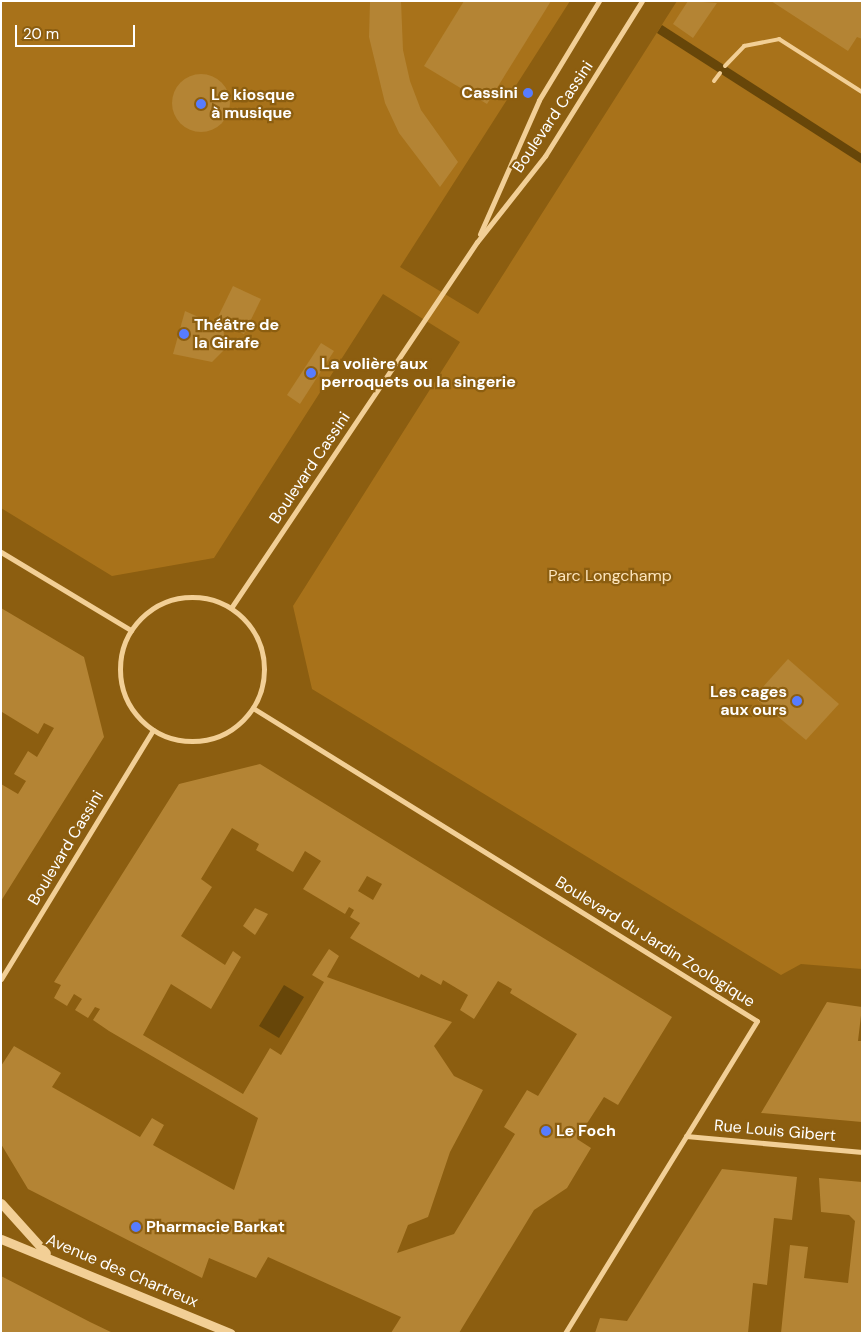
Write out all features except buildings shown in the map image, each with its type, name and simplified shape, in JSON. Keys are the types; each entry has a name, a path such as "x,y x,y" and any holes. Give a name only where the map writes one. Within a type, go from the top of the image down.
{"street":[{"name":"Boulevard Cassini","path":"477,242 539,100 599,1"},
{"name":"Boulevard Cassini","path":"231,608 477,242 545,156 642,1"},
{"path":"1,552 131,630"},
{"path":"188,596 210,598 231,608 248,623 265,664 262,687 253,708 219,737 196,742 174,740 153,730 136,715 123,688 122,651 131,630 146,613 188,596"},
{"name":"Boulevard du Jardin Zoologique","path":"253,708 757,1021 565,1333"},
{"name":"Boulevard Cassini","path":"1,979 153,730"},
{"name":"Rue Louis Gibert","path":"686,1136 862,1152"},
{"path":"1,1203 48,1254"},
{"name":"Avenue des Chartreux","path":"1,1239 48,1254 230,1333"}],"lane":[{"path":"725,66 744,46 779,39 862,92"},
{"path":"714,81 720,73"}],"green space":[{"name":"Parc Longchamp","path":"1,1 570,1 400,267 478,314 677,1 803,1 862,39 862,969 801,964 781,975 312,689 293,606 460,342 383,294 214,558 112,576 1,508"}],"shaded area":[{"path":"662,25 862,154 862,164 657,33"},
{"path":"284,985 304,997 279,1038 259,1026"}],"place":[{"name":"Cassini","path":"528,93"},
{"name":"Le kiosque à musique","path":"201,104"},
{"name":"Théâtre de la Girafe","path":"184,334"},
{"name":"La volière aux perroquets ou la singerie","path":"311,373"},
{"name":"Les cages aux ours","path":"797,701"},
{"name":"Le Foch","path":"546,1131"},
{"name":"Pharmacie Barkat","path":"136,1227"}]}
